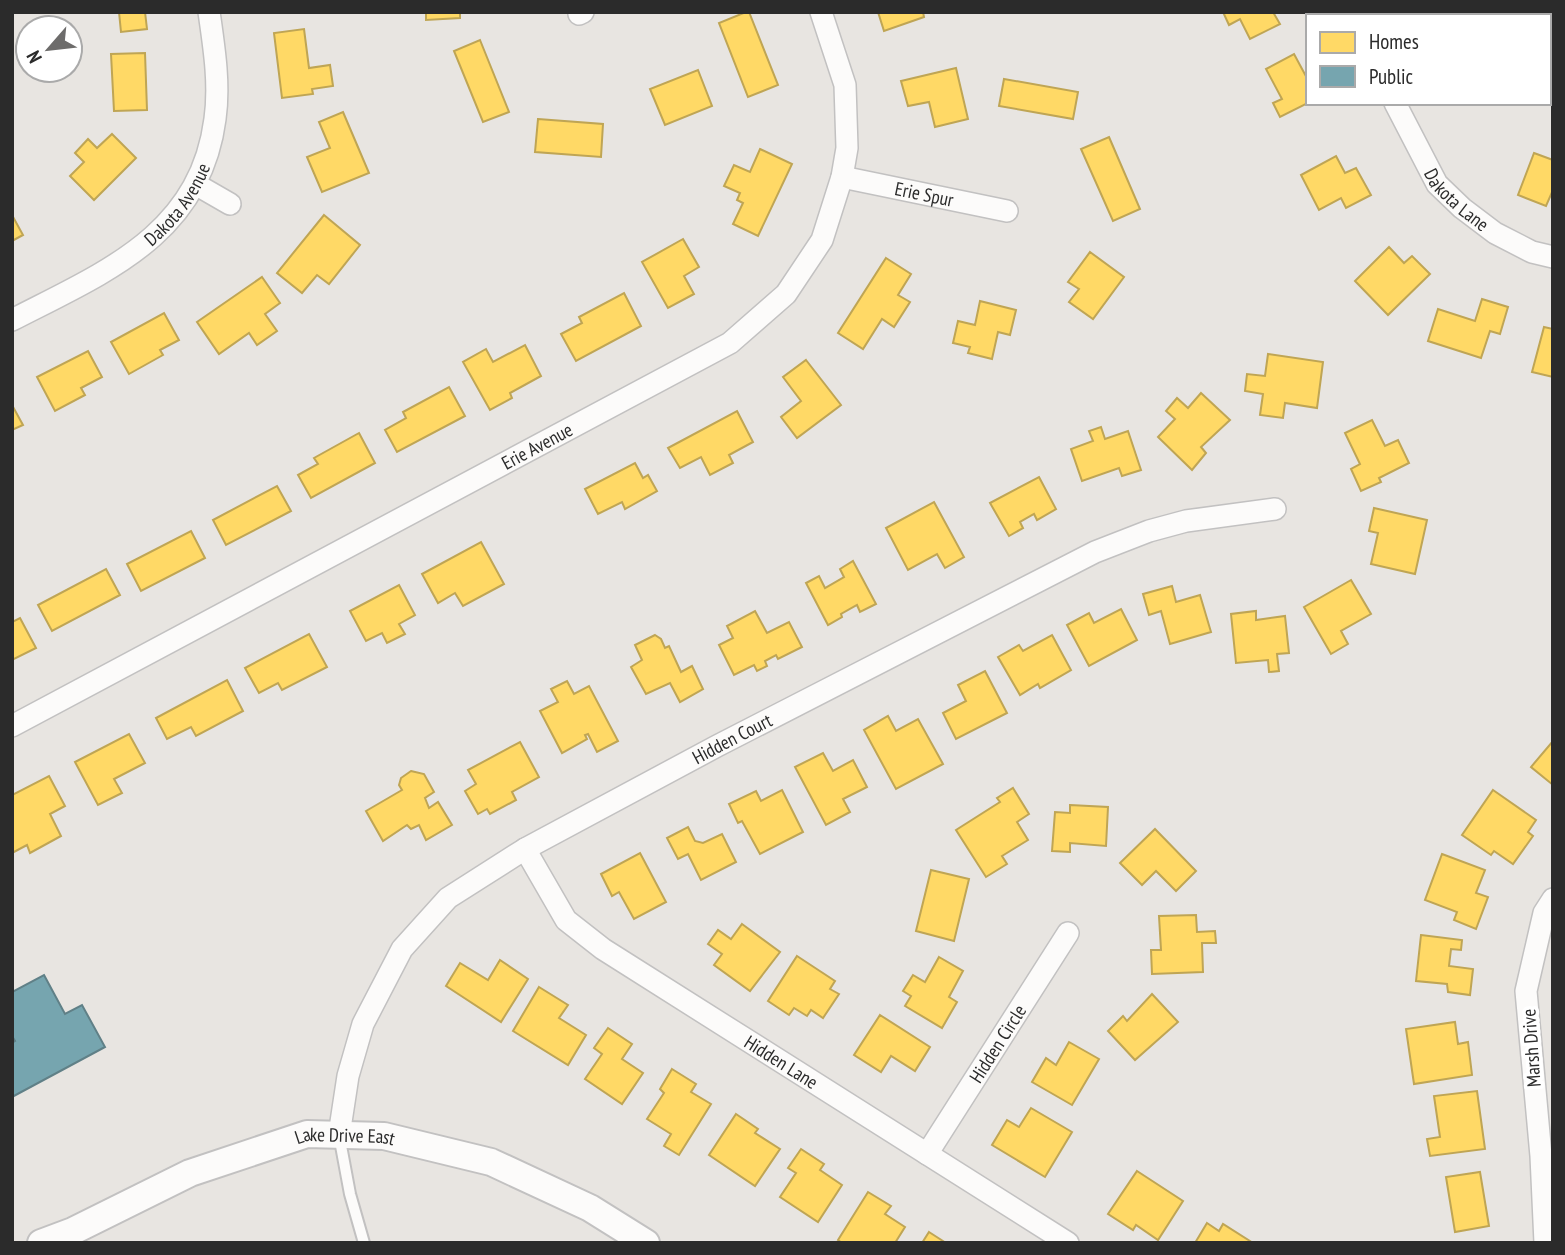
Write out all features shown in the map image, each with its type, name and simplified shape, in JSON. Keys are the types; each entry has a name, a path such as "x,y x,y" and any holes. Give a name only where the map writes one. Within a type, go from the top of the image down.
{"street":[{"name":"Dakota Avenue","path":"12,320 139,249 173,219 197,185 207,159 215,118 216,69 209,12"},
{"name":"Erie Avenue","path":"12,726 730,343 786,294 822,240 842,177 847,148 845,85 821,12"},
{"name":"Dakota Lane","path":"1396,105 1437,184 1495,233 1532,252 1553,257"},
{"name":"Erie Spur","path":"842,177 1007,211"},
{"path":"197,185 230,204"},
{"name":"Hidden Court","path":"339,1135 348,1076 363,1024 402,949 448,898 524,849 717,746 1095,552 1149,531 1186,522 1275,509"},
{"name":"Hidden Lane","path":"524,849 566,920 603,949 1068,1243"},
{"name":"Marsh Drive","path":"1545,1243 1541,1156 1527,991 1544,913 1553,899"},
{"name":"Hidden Circle","path":"927,1154 1068,933"},
{"name":"Lake Drive East","path":"41,1243 73,1231 190,1173 307,1134 384,1136 491,1162 590,1208 646,1243"}],"lane":[{"path":"339,1135 350,1194 364,1243"}],"building: Homes":[{"path":"119,12 145,12 147,29 121,32"},
{"path":"426,12 460,12 460,18 426,20"},
{"path":"749,12 778,85 748,97 719,23"},
{"path":"878,12 923,12 924,17 884,31"},
{"path":"1223,12 1273,12 1280,24 1250,39 1240,19 1229,25"},
{"path":"1513,12 1553,12 1553,38 1551,39 1551,14"},
{"path":"304,29 309,68 330,65 333,86 312,89 313,94 282,98 274,33"},
{"path":"480,40 509,112 483,122 454,51"},
{"path":"145,53 147,110 114,111 111,54"},
{"path":"1294,54 1306,76 1306,104 1280,117 1273,103 1282,99 1266,69"},
{"path":"956,68 968,119 935,127 929,102 908,106 901,81"},
{"path":"698,70 712,106 665,125 650,89"},
{"path":"1004,79 1078,92 1073,119 999,106"},
{"path":"343,112 369,173 322,192 307,157 330,148 319,122"},
{"path":"538,119 603,124 601,157 535,152"},
{"path":"112,134 136,158 94,200 70,176 84,162 75,153 88,139 97,148"},
{"path":"1109,137 1140,209 1113,221 1081,149"},
{"path":"760,149 792,164 758,236 733,224 743,203 737,200 740,193 724,186 734,165 750,172"},
{"path":"1534,153 1553,160 1553,190 1546,206 1518,195"},
{"path":"1336,156 1345,173 1356,168 1371,195 1346,208 1341,198 1319,210 1301,175"},
{"path":"12,215 23,235 12,241"},
{"path":"324,215 360,245 329,284 317,275 302,293 277,273"},
{"path":"683,239 699,267 684,276 694,294 668,308 642,262"},
{"path":"1389,247 1404,263 1412,256 1430,274 1388,315 1355,281"},
{"path":"1090,252 1124,277 1093,319 1069,302 1079,289 1068,282"},
{"path":"886,258 911,274 898,295 910,302 894,327 882,319 863,349 838,333"},
{"path":"262,277 280,303 265,314 277,331 257,345 249,333 219,354 197,322"},
{"path":"624,293 641,326 576,361 561,334 582,323 579,317"},
{"path":"1482,299 1508,307 1500,334 1490,331 1481,358 1428,341 1438,309 1475,321"},
{"path":"980,301 1016,310 1010,335 998,332 992,359 968,353 970,347 953,343 958,321 975,325"},
{"path":"164,313 179,340 160,350 163,355 129,374 111,342"},
{"path":"1544,327 1553,329 1553,377 1532,372"},
{"path":"525,345 541,376 510,393 512,398 490,410 463,362 486,349 493,362"},
{"path":"88,351 102,377 81,388 85,395 55,411 37,377"},
{"path":"1268,354 1323,362 1317,408 1285,403 1283,418 1260,415 1263,394 1245,391 1247,374 1265,376"},
{"path":"806,360 841,405 797,438 781,417 801,401 783,377"},
{"path":"449,387 465,416 397,452 385,430 406,418 403,412"},
{"path":"1201,393 1230,420 1201,447 1206,453 1192,470 1158,437 1175,419 1166,411 1177,398 1188,408"},
{"path":"12,405 23,425 12,430"},
{"path":"737,411 753,442 729,455 733,463 710,475 701,457 680,468 668,448"},
{"path":"1372,420 1385,446 1398,440 1409,463 1379,478 1381,482 1361,491 1351,469 1360,464 1345,433"},
{"path":"1101,427 1105,439 1128,431 1141,470 1122,476 1119,468 1082,481 1071,449 1093,441 1089,431"},
{"path":"359,433 375,463 311,498 298,475 318,464 314,458"},
{"path":"635,463 643,478 648,475 657,491 625,509 622,502 598,514 585,489"},
{"path":"1039,477 1056,509 1037,520 1034,514 1020,522 1023,528 1009,536 990,503"},
{"path":"277,486 291,511 226,545 213,520"},
{"path":"934,502 964,557 945,568 937,554 908,570 886,528"},
{"path":"1374,508 1427,520 1415,574 1371,564 1378,533 1369,531"},
{"path":"191,531 205,558 141,591 127,564"},
{"path":"481,542 504,584 463,606 455,593 438,603 422,574"},
{"path":"853,561 876,604 860,612 857,605 828,625 806,583 819,576 825,588 844,577 840,569"},
{"path":"106,569 120,595 52,631 38,605"},
{"path":"1351,580 1371,614 1341,631 1348,644 1331,654 1304,607"},
{"path":"399,585 415,615 399,624 405,634 387,643 382,633 366,641 350,611"},
{"path":"1172,586 1176,602 1200,595 1211,632 1170,644 1161,611 1149,615 1143,594"},
{"path":"1121,609 1137,640 1089,666 1067,625 1089,613 1094,623"},
{"path":"755,611 767,633 789,622 802,647 778,659 776,655 765,661 767,666 757,671 754,665 734,675 719,645 733,638 727,626"},
{"path":"1256,611 1256,620 1285,616 1289,653 1277,654 1279,671 1269,672 1268,660 1236,663 1231,614"},
{"path":"20,618 36,648 12,660 12,622"},
{"path":"309,634 327,667 282,690 278,683 259,693 245,668"},
{"path":"655,635 661,639 665,648 669,646 681,672 692,666 703,689 680,702 670,683 646,694 631,667 642,660 635,645"},
{"path":"1052,635 1071,670 1040,688 1038,684 1020,695 998,657 1019,645 1023,651"},
{"path":"985,671 1007,713 956,739 943,713 966,701 958,685"},
{"path":"227,680 243,711 196,736 191,727 167,739 156,718"},
{"path":"567,681 574,694 589,686 618,741 597,752 588,734 585,735 587,739 562,753 540,711 558,702 551,689"},
{"path":"888,716 896,731 918,719 943,764 896,789 864,730"},
{"path":"129,734 145,763 114,779 122,793 98,805 75,762"},
{"path":"1553,741 1553,785 1531,767"},
{"path":"520,742 539,777 512,792 516,800 490,814 487,809 478,814 465,791 476,784 468,770"},
{"path":"823,753 833,771 853,760 867,787 843,799 850,812 826,825 795,767"},
{"path":"411,771 424,774 434,792 425,798 429,808 438,802 452,825 426,840 419,825 411,829 407,825 383,841 366,811 402,790 399,785 401,778"},
{"path":"49,776 65,806 50,814 61,836 30,853 27,845 12,853 12,795"},
{"path":"1013,788 1029,814 1017,822 1028,840 1002,856 1007,864 986,877 956,830 1000,802 997,798"},
{"path":"782,790 803,832 760,854 742,821 738,823 729,804 756,791 761,801"},
{"path":"1493,790 1536,820 1528,832 1533,836 1513,864 1494,851 1491,855 1462,835"},
{"path":"1070,805 1108,807 1106,846 1070,843 1070,852 1052,851 1055,812 1070,813"},
{"path":"688,827 695,841 703,843 722,834 736,862 701,880 688,854 678,859 667,838"},
{"path":"1155,829 1196,871 1176,891 1156,871 1142,885 1120,863"},
{"path":"640,853 666,902 634,919 619,892 612,896 601,874"},
{"path":"1442,854 1485,870 1476,893 1488,897 1476,929 1454,920 1457,912 1425,900"},
{"path":"931,870 969,879 954,941 916,931"},
{"path":"1196,915 1197,932 1215,931 1216,943 1202,943 1203,972 1152,974 1151,950 1161,950 1159,916"},
{"path":"742,924 780,952 750,991 714,965 722,954 708,944 718,930 731,939"},
{"path":"1421,935 1462,940 1461,950 1451,949 1449,966 1473,969 1470,995 1448,992 1447,984 1416,981"},
{"path":"797,956 835,981 830,989 839,994 823,1018 811,1010 807,1016 794,1008 789,1015 768,1001"},
{"path":"939,957 963,971 949,997 957,1002 942,1028 905,1006 911,996 903,991 913,975 925,982"},
{"path":"500,960 528,979 501,1022 446,986 460,963 488,980"},
{"path":"539,987 568,1005 559,1018 586,1035 568,1065 513,1031"},
{"path":"1152,994 1178,1022 1135,1060 1108,1031 1123,1016 1127,1021"},
{"path":"880,1015 930,1047 915,1071 891,1056 881,1072 854,1055"},
{"path":"1455,1022 1458,1044 1468,1042 1472,1075 1414,1084 1406,1029"},
{"path":"608,1028 632,1044 622,1059 643,1073 622,1104 585,1079 602,1054 594,1048"},
{"path":"1069,1042 1099,1059 1072,1105 1032,1082 1046,1058 1056,1065"},
{"path":"672,1069 696,1084 691,1092 711,1104 679,1155 664,1146 671,1134 647,1119 664,1093 660,1089"},
{"path":"1477,1091 1485,1149 1430,1156 1427,1139 1440,1137 1434,1096"},
{"path":"1031,1108 1072,1132 1045,1177 992,1145 1007,1120 1019,1127"},
{"path":"736,1114 758,1129 755,1133 780,1149 755,1186 709,1155"},
{"path":"801,1149 824,1164 820,1170 842,1185 818,1222 780,1197 796,1173 788,1168"},
{"path":"1137,1171 1183,1201 1158,1240 1136,1225 1133,1230 1108,1214"},
{"path":"1480,1172 1489,1226 1455,1232 1446,1177"},
{"path":"868,1192 891,1206 885,1214 905,1227 895,1243 842,1243 838,1240"},
{"path":"1207,1223 1219,1231 1223,1224 1253,1243 1195,1243"},
{"path":"929,1232 946,1243 922,1243"}],"building: Public":[{"path":"44,975 65,1014 82,1005 105,1047 12,1097 12,1043 15,1041 12,1036 12,992"}]}
